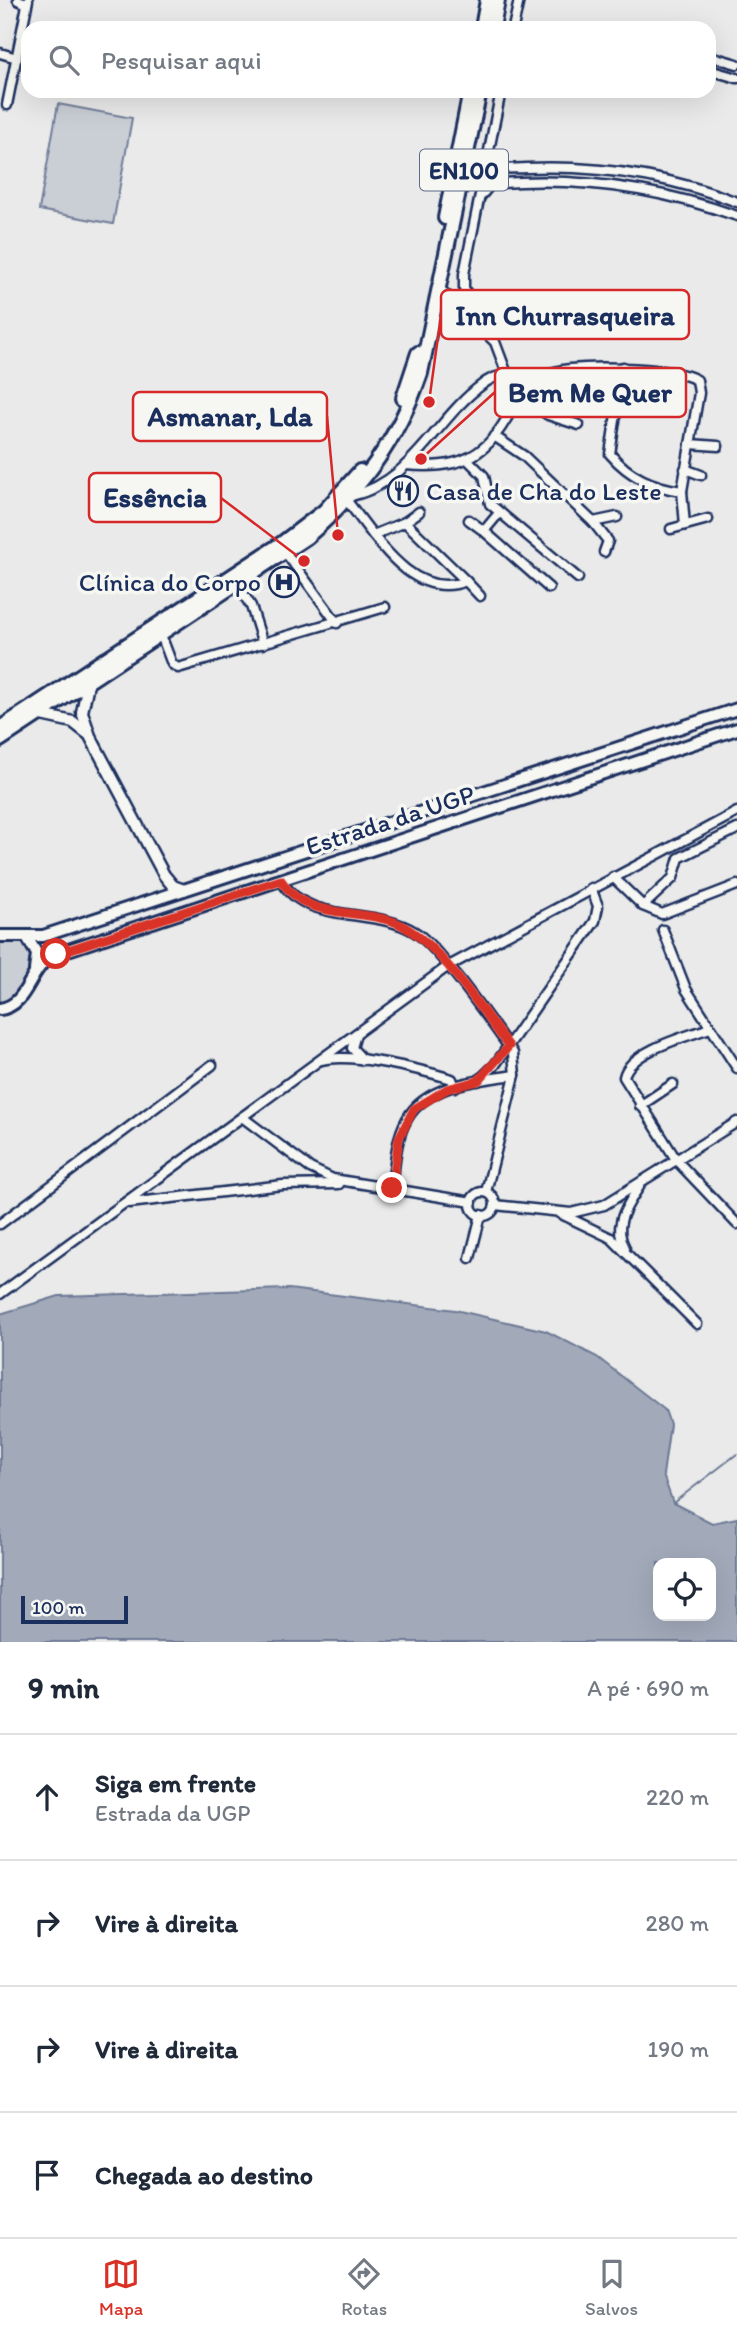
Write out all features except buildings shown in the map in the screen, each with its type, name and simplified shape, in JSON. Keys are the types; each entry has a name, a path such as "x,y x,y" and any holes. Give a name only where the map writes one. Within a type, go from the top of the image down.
{"main road":[{"path":"483,21 487,0"},
{"path":"494,21 498,0"},
{"name":"EN100","path":"0,728 292,536 324,512 366,464 392,422 418,355 469,98"},
{"name":"EN100","path":"0,740 285,552 349,498 387,447 411,399 425,359 479,98"},
{"path":"6,935 43,936 737,709"},
{"name":"Estrada da UGP","path":"5,1008 22,996 35,970 49,957 64,951 737,729"},
{"path":"27,937 37,954 35,970"}],"street":[{"path":"18,0 28,2 25,21"},
{"path":"516,21 519,0"},
{"path":"7,105 21,41"},
{"path":"0,54 18,58"},
{"path":"716,58 737,64"},
{"path":"716,72 737,78"},
{"path":"467,316 472,304 464,288 464,274 500,98"},
{"path":"490,148 494,162 504,169"},
{"path":"485,174 504,169 583,169 671,181 737,202"},
{"path":"485,174 501,183"},
{"path":"642,190 650,186 646,176"},
{"path":"667,195 662,187 671,181"},
{"path":"480,197 490,185 501,183 575,182 667,195 737,216"},
{"path":"440,289 495,342 507,374"},
{"path":"480,327 488,318 525,309 537,316"},
{"path":"467,316 479,312 488,318"},
{"path":"466,581 442,587 426,584 415,578 373,535 349,498 385,484 406,466 468,397 484,383 507,374 528,377 571,368 623,368 697,380 699,393 682,491 685,525"},
{"path":"623,368 610,454 635,478 664,489 682,491"},
{"path":"406,466 437,467 469,461 480,454 494,436 528,377"},
{"path":"520,394 548,415 579,425"},
{"path":"494,436 524,456 593,522 608,541 604,552"},
{"path":"690,444 718,446"},
{"path":"469,461 484,476 486,495 499,513 578,578"},
{"path":"685,469 701,475"},
{"path":"373,535 405,522 419,512"},
{"path":"484,531 499,513"},
{"path":"593,522 617,517"},
{"path":"671,529 708,519"},
{"path":"469,520 549,588"},
{"path":"405,522 480,596"},
{"path":"285,552 337,623"},
{"path":"237,584 251,606 263,644"},
{"path":"161,635 172,663 178,668 385,607"},
{"path":"88,684 82,712 90,736 163,875 173,886 184,890"},
{"path":"41,715 73,722 90,736"},
{"path":"0,1294 447,967 737,812"},
{"path":"643,906 673,878 678,858 737,829"},
{"path":"157,899 165,889 163,875"},
{"path":"613,877 643,906 653,912 669,914 737,885"},
{"path":"281,880 295,899 308,906 374,916 405,926 419,934 509,1046 515,1060 515,1075 486,1192"},
{"path":"478,1081 509,1046 595,921 598,906 591,888"},
{"path":"0,928 6,935"},
{"path":"663,930 686,989 737,1068"},
{"path":"0,1018 5,1008"},
{"path":"710,1028 667,1043 625,1071 624,1077 677,1161 737,1224"},
{"path":"358,1031 352,1040 352,1048 356,1056 365,1061"},
{"path":"317,1062 335,1058 419,1069 452,1079 455,1087"},
{"path":"0,1224 212,1065"},
{"path":"392,1188 399,1138 407,1119 424,1101 455,1087 515,1075"},
{"path":"640,1106 673,1084"},
{"path":"242,1117 310,1168 333,1179 359,1186"},
{"path":"495,1205 559,1213 604,1205 737,1122"},
{"path":"631,1257 622,1242 619,1227 623,1212 640,1184"},
{"path":"127,1203 283,1185 392,1188 471,1202"},
{"path":"486,1192 492,1195 495,1205 488,1214 481,1215 472,1209 471,1202 475,1195 486,1192"},
{"path":"559,1213 611,1238 697,1324"},
{"path":"470,1258 481,1215"}],"shaded area":[{"path":"58,104 132,118 113,224 39,210"},
{"path":"17,938 28,951 30,965 19,995 0,1003 0,940"}],"water":[{"path":"289,1289 455,1310 546,1331 597,1357 665,1410 670,1424 663,1475 673,1503 712,1523 737,1518 737,1642 0,1642 0,1314 59,1296"}],"waterway":[{"path":"673,1503 737,1454"}],"place":[{"name":"Inn Churrasqueira","path":"429,402"},
{"name":"Bem Me Quer","path":"421,459"},
{"name":"Casa de Cha do Leste","path":"403,491"},
{"name":"Asmanar, Lda","path":"338,535"},
{"name":"Essência","path":"304,561"},
{"name":"Clínica do Corpo","path":"284,582"}],"route":[{"path":"56,954 281,880 295,899 308,906 374,916 405,926 419,934 509,1046 495,1065 478,1081 447,1089 414,1109 399,1138 392,1188"}]}
